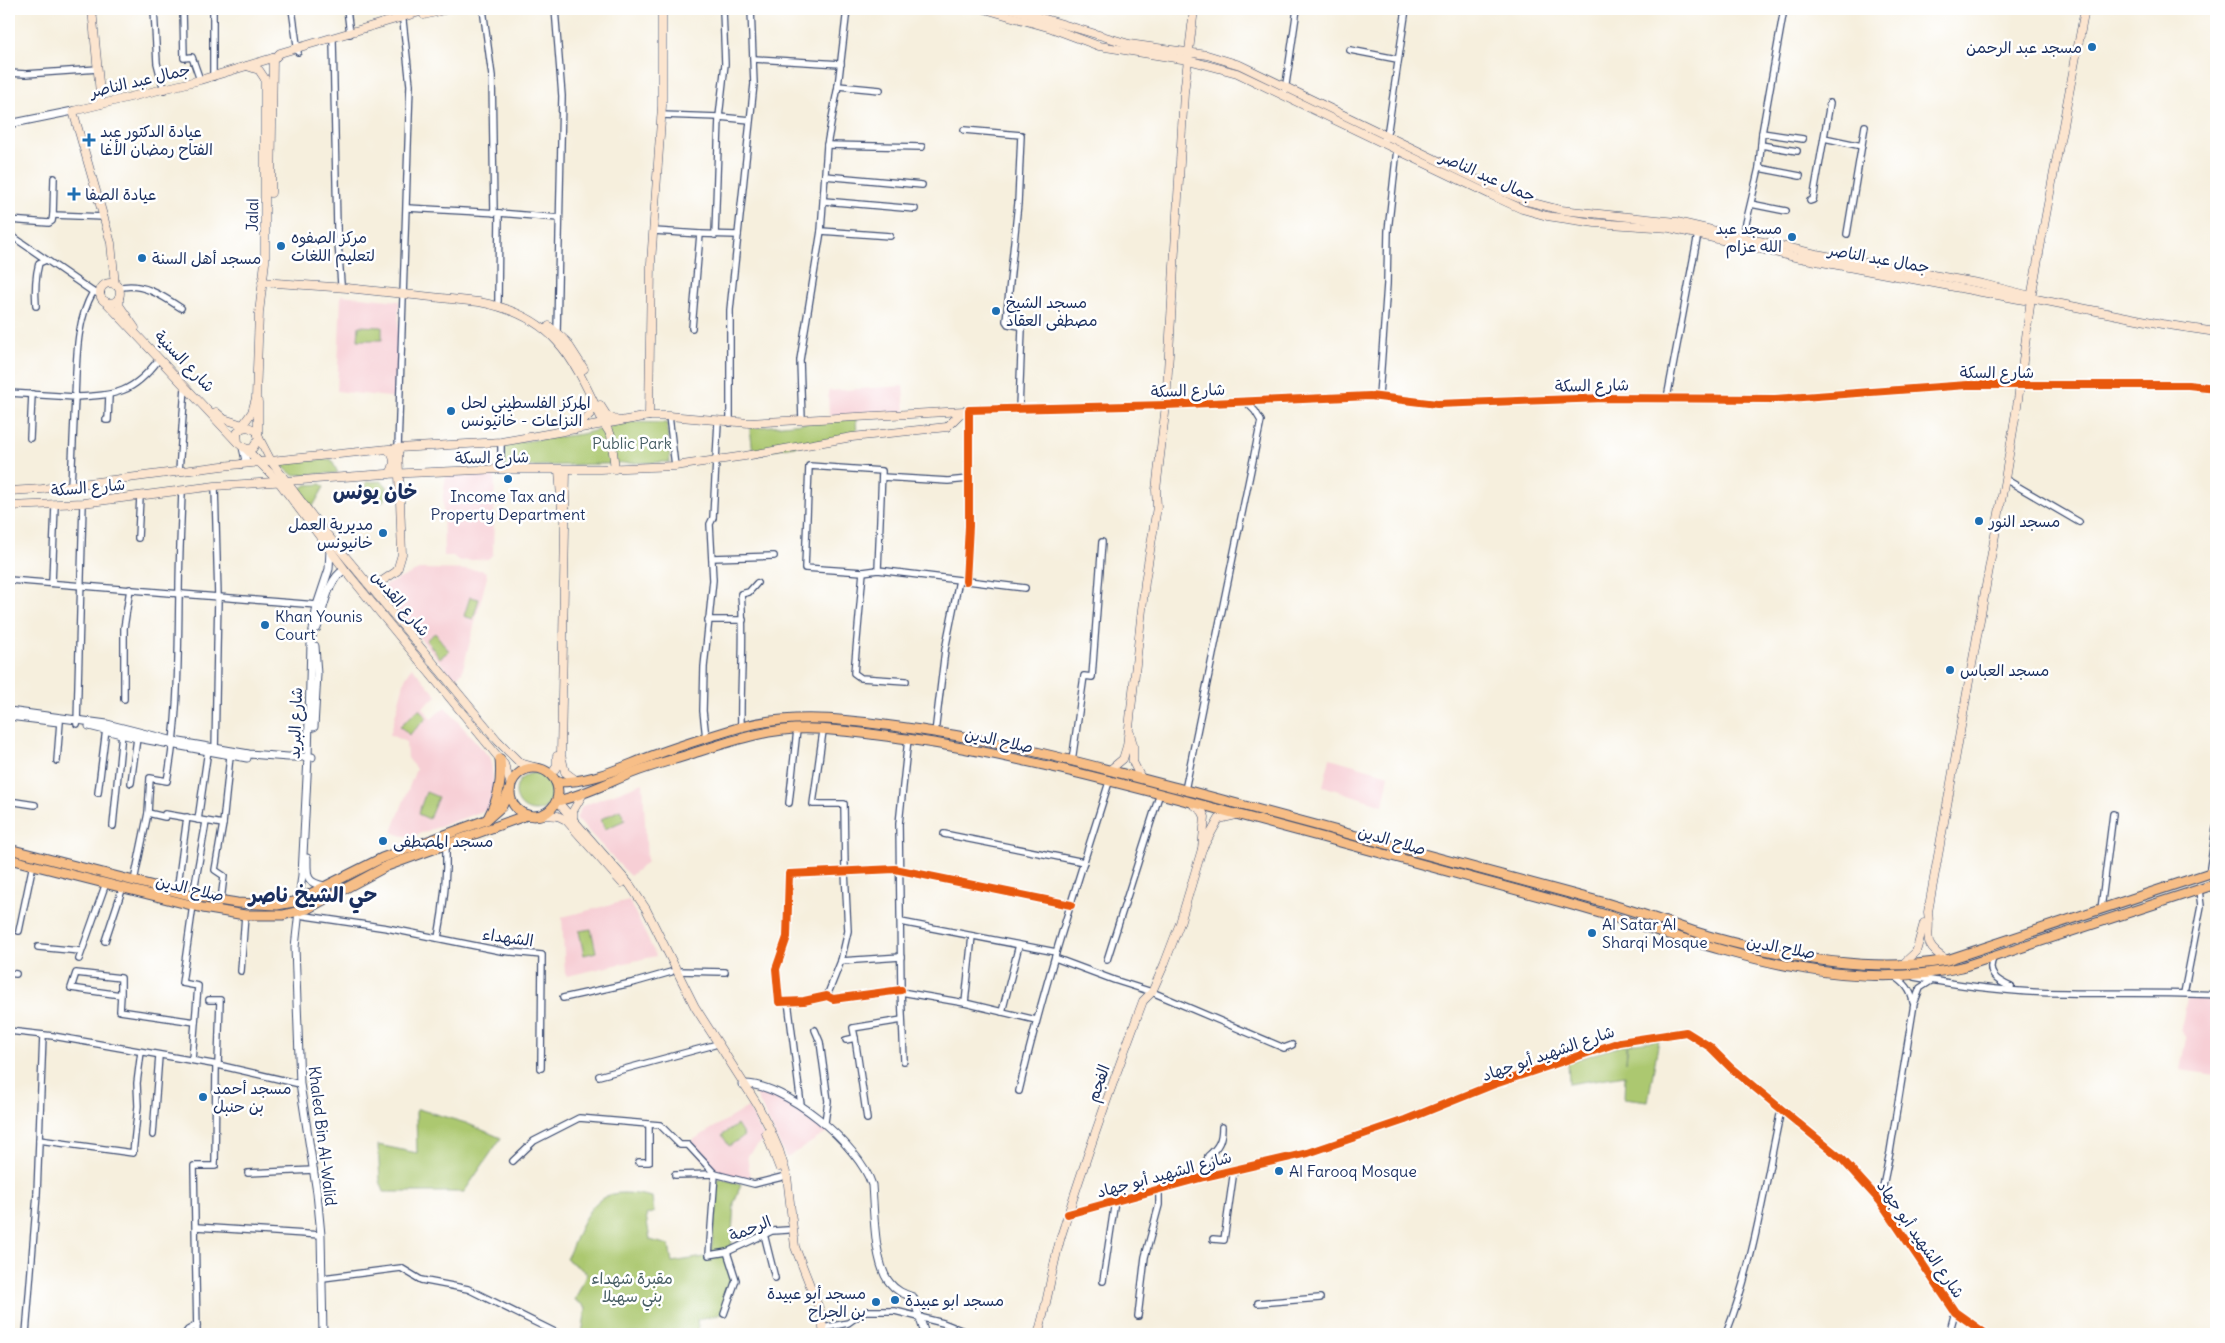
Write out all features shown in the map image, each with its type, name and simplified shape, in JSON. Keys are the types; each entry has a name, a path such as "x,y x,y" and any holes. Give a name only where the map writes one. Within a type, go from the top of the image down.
{"highway":[{"name":"صلاح الدين","path":"554,778 577,782 599,776 692,741 741,727 782,720 816,719 935,732 988,741 1112,769 1416,857 1731,953 1767,962 1843,972 1894,976 1911,976 1948,970 1994,957 2216,884"},
{"name":"صلاح الدين","path":"557,801 640,770 735,739 768,732 816,729 908,739 984,751 1110,780 1238,815 1615,906 1772,952 1826,960 1902,965 1947,960 2213,873"},
{"path":"984,751 983,744 988,741"},
{"path":"1019,759 1023,753 1020,749"},
{"path":"488,818 498,798 501,785 500,759"},
{"path":"538,768 554,778 558,791 557,801 550,811 544,814 527,815 514,806 510,796 510,787 516,775 522,771 538,768"},
{"name":"صلاح الدين","path":"9,859 106,883 127,883 177,892 193,900 221,900 277,905 299,900 366,864 488,818 502,806 510,787"},
{"name":"صلاح الدين","path":"9,849 245,914 283,915 299,913 377,870 527,815"},
{"path":"430,840 434,850"},
{"path":"1731,953 1738,950 1737,943"},
{"path":"1767,962 1766,956 1772,952"}],"main road":[{"path":"92,9 101,104"},
{"name":"جمال عبد الناصر","path":"73,111 164,90 275,57 281,58 350,32 433,10 448,9"},
{"path":"648,416 654,231 661,115 662,9"},
{"name":"جمال عبد الناصر","path":"985,9 1052,28 1099,46 1189,56 1237,73 1499,190 1544,206 1584,214 1677,222 1796,257 2024,300 2031,298 2162,324 2216,332"},
{"name":"جمال عبد الناصر","path":"1012,9 1144,47 1240,65 1286,86 1384,140 1396,149 1522,209 1547,216 1595,223 1670,228 1742,241"},
{"path":"1112,769 1123,759 1129,731 1146,582 1157,508 1156,490 1166,405 1184,94 1194,9"},
{"path":"1902,965 1916,952 1928,912 2005,479 2020,386 2031,298 2085,9"},
{"name":"جمال عبد الناصر","path":"298,50 333,40 350,32 402,21 433,10"},
{"name":"Jalal","path":"243,427 252,412 256,398 265,280 275,57"},
{"name":"Jalal","path":"247,66 259,70 265,79 265,280 262,313 258,437"},
{"name":"شارع السنية","path":"73,111 111,243 122,310 137,331 220,417 243,427"},
{"path":"265,280 342,284 488,303 524,316 559,341 579,369 611,436 614,469"},
{"path":"265,280 498,301 528,314 557,332 579,360 604,413 612,419 620,421"},
{"path":"117,286 106,284 102,288 100,296 114,302 119,297"},
{"name":"شارع السنية","path":"100,296 242,447"},
{"path":"572,430 590,414 591,395"},
{"name":"شارع السكة","path":"9,491 71,486 179,471 398,448 501,442 648,416 669,416 730,423 969,410"},
{"name":"شارع السكة","path":"9,506 83,503 216,486 389,474 501,469 562,470 676,466 852,437 947,427 960,414 969,410"},
{"path":"243,427 254,429 258,437 253,448 242,447 236,436 243,427"},
{"name":"شارع القدس","path":"258,437 283,482 345,570 500,759 508,772 510,787"},
{"name":"شارع القدس","path":"242,447 283,482 508,752 520,763 538,768"},
{"path":"380,598 379,583 397,571 402,554 398,448"},
{"path":"388,450 392,454 394,462 393,469 389,474"},
{"path":"554,778 557,766 559,720 562,470"},
{"path":"562,470 561,754 565,772 577,782"},
{"path":"1129,731 1134,745 1133,762 1141,778"},
{"path":"573,820 573,811 584,792"},
{"path":"557,801 630,885 646,909 674,972 742,1084 757,1104 779,1150 786,1176 795,1247 820,1311 823,1332"},
{"path":"1191,802 1206,817 1202,849"},
{"path":"544,814 558,816 566,820 631,893 714,1045 751,1102 769,1139 782,1177 788,1230 796,1263 823,1332"},
{"path":"1202,849 1219,819 1238,815"},
{"name":"الفجم","path":"1038,1334 1047,1306 1063,1228 1085,1157 1143,1001 1152,992 1180,923 1202,849"},
{"path":"1928,912 1929,945 1935,953 1947,960"}],"street":[{"path":"154,9 157,63 164,90"},
{"path":"183,9 184,58 192,57 200,80"},
{"path":"212,9 213,76"},
{"path":"292,9 298,50"},
{"path":"347,9 350,32"},
{"path":"482,9 492,76 498,301"},
{"path":"556,9 562,96 557,332"},
{"path":"715,235 719,117 725,64 723,9"},
{"path":"730,423 730,310 754,84 751,9"},
{"path":"802,420 800,360 821,232 827,145 838,86 847,9"},
{"path":"1285,95 1297,9"},
{"path":"1384,140 1395,87 1397,59 1406,9"},
{"path":"1742,241 1759,168 1762,133 1784,9"},
{"path":"398,448 410,84 402,21"},
{"path":"333,40 337,228 342,284"},
{"path":"1350,50 1397,59"},
{"path":"754,59 841,64"},
{"path":"9,73 26,74 98,69"},
{"path":"838,86 880,90"},
{"path":"1810,201 1813,200 1830,103"},
{"name":"جمال عبد الناصر","path":"9,124 73,111"},
{"path":"661,115 750,120"},
{"path":"1847,234 1865,126"},
{"path":"964,130 1021,135 1018,203 1006,321 1008,324 1022,328 1019,409"},
{"path":"1762,133 1803,140"},
{"path":"1824,138 1862,146"},
{"path":"827,145 922,147"},
{"path":"1761,145 1797,151"},
{"path":"1379,396 1387,284 1388,231 1396,149"},
{"path":"1759,168 1800,176"},
{"path":"825,176 922,186"},
{"path":"9,220 49,223 52,221 54,178"},
{"path":"824,201 915,210"},
{"path":"1751,204 1786,211"},
{"path":"407,208 559,218"},
{"path":"53,215 104,217"},
{"path":"654,231 738,236"},
{"path":"821,232 890,236"},
{"path":"9,234 100,296 86,304 78,336 71,486"},
{"path":"692,328 700,234"},
{"path":"1666,398 1698,234"},
{"path":"36,306 37,290 35,278 39,264 46,260"},
{"path":"117,286 153,290 181,308"},
{"path":"9,393 75,397 109,395 133,387 146,376 159,360"},
{"name":"شارع السكة","path":"969,410 1166,405 1379,396 1415,403 1437,404 1595,398 1775,399 1967,385 2188,385 2216,388"},
{"path":"179,471 185,387"},
{"path":"30,438 32,394"},
{"path":"106,420 108,420 109,395"},
{"path":"1185,790 1262,421 1256,411 1246,402"},
{"path":"966,581 969,526 969,410"},
{"path":"669,416 676,466"},
{"path":"706,738 703,711 704,676 713,580 710,524 713,518 718,422"},
{"path":"501,442 501,469"},
{"path":"241,464 246,461 247,457 242,447"},
{"path":"878,570 882,471 809,466 805,568 863,572 878,570 1026,588"},
{"path":"882,477 948,482 968,479"},
{"path":"2005,479 2079,522"},
{"path":"198,820 213,750 218,597 216,486"},
{"path":"105,941 127,883 148,813 150,778 167,781 174,743 179,639 178,594 182,491"},
{"path":"138,538 140,496"},
{"path":"77,722 83,503"},
{"path":"52,583 55,505"},
{"path":"1072,761 1084,676 1092,677 1102,542"},
{"name":"شارع البريد","path":"325,886 313,883 308,878 306,844 310,759 311,643 317,605 329,570 330,550"},
{"path":"712,558 774,556"},
{"name":"شارع البريد","path":"299,900 317,674 316,630 330,588 337,575 345,570"},
{"path":"863,572 854,673 861,678 906,681"},
{"path":"9,580 317,605"},
{"path":"935,732 945,650 958,580"},
{"path":"741,727 740,669 744,647 741,594 749,592 757,583"},
{"path":"124,699 124,628 130,589"},
{"path":"708,620 743,620"},
{"path":"9,711 77,722 137,738 213,750 310,759"},
{"path":"9,716 60,722 107,724 174,743"},
{"path":"57,762 60,722"},
{"path":"98,793 106,729"},
{"path":"789,803 796,730"},
{"path":"823,731 813,804 844,804 848,931 842,961 827,996"},
{"path":"113,826 122,733"},
{"path":"131,783 137,738"},
{"path":"904,1061 901,991 899,824 908,739"},
{"path":"213,750 230,756 310,759"},
{"path":"221,900 224,876 215,870 223,824 230,756"},
{"path":"1019,1091 1036,1020 1055,955 1110,780"},
{"path":"1107,960 1160,793"},
{"path":"9,802 35,805"},
{"path":"148,813 165,817 165,814 187,817 223,824"},
{"path":"2101,910 2113,814"},
{"path":"177,892 187,817"},
{"path":"192,1060 198,986 182,983 206,822"},
{"path":"2213,873 2216,828"},
{"path":"944,834 1084,862"},
{"path":"438,938 444,908 447,867 446,845"},
{"path":"19,931 33,864"},
{"path":"1036,1020 965,1003 901,991 833,999 827,996 804,1001 780,1002 776,969 787,937 789,874 900,870 1071,905"},
{"path":"79,959 80,951 106,883"},
{"path":"2184,993 2201,906 2198,890"},
{"name":"الشهداء","path":"299,913 501,951 542,956 542,1068"},
{"name":"Khaled Bin Al-Walid","path":"299,913 295,947 300,1084 314,1170 321,1235 323,1334"},
{"path":"241,971 245,914"},
{"path":"901,922 1019,945 1055,955 1114,980 1152,992 1284,1048 1292,1045"},
{"path":"965,1003 972,936"},
{"path":"1002,1012 1019,945"},
{"path":"38,947 80,951"},
{"path":"842,961 901,957"},
{"path":"1994,957 1990,966 1993,976 2001,983 2017,990"},
{"path":"563,998 609,989 674,972 725,972"},
{"path":"9,973 16,974"},
{"path":"121,995 71,988 76,973 121,978 121,995 120,1011 195,1022"},
{"path":"1894,976 1908,988 1914,1004"},
{"path":"1911,976 2017,990 2066,993 2184,993 2216,995"},
{"path":"1880,1201 1890,1152 1914,1004 1920,988 1933,980"},
{"path":"197,1334 194,1166 216,1166 220,1000 209,1000"},
{"path":"788,1001 801,1105"},
{"path":"867,1119 853,1028 902,1020"},
{"path":"815,1030 821,1047 828,1101 825,1122"},
{"path":"9,1031 192,1060 300,1084"},
{"name":"شارع الشهيد أبو جهاد","path":"1068,1214 1204,1177 1272,1160 1285,1159 1344,1142 1492,1085 1612,1044 1686,1032 1710,1047 1782,1110 1842,1158 1880,1201 1955,1312 1986,1334"},
{"path":"26,1334 37,1194 43,1035"},
{"path":"846,1040 855,1038"},
{"path":"599,1076 714,1045"},
{"path":"39,1140 133,1153 138,1106 137,1083 141,1052"},
{"path":"153,1135 159,1056"},
{"path":"742,1084 754,1084 801,1105 825,1122 868,1173 872,1185 880,1267 895,1288 912,1297 925,1334"},
{"path":"1726,1334 1746,1272 1782,1110"},
{"path":"513,1161 534,1141 579,1118 660,1126 680,1145 688,1145 714,1174 709,1255 727,1252"},
{"path":"639,1162 649,1162 649,1125"},
{"path":"1204,1177 1208,1156 1216,1150 1222,1140 1222,1126"},
{"path":"248,1173 314,1170"},
{"path":"1214,1239 1224,1240 1234,1170"},
{"path":"675,1175 714,1174 754,1184 782,1177"},
{"path":"1138,1316 1145,1257 1159,1205 1159,1189"},
{"path":"1103,1281 1115,1201"},
{"path":"196,1227 321,1235"},
{"name":"الرحمة","path":"724,1314 736,1280 727,1252 772,1230 788,1230"},
{"path":"764,1234 775,1278"},
{"path":"322,1278 401,1268 421,1280 468,1289 559,1334"},
{"path":"1258,1303 1320,1298"},
{"path":"823,1332 848,1324 865,1311 895,1311 943,1323 971,1334"},
{"path":"1949,1334 1955,1312"},
{"path":"185,1334 188,1330 197,1326"}],"shaded area":[{"path":"341,295 399,301 397,398 337,391"},
{"path":"903,386 905,412 829,416 828,391"},
{"path":"495,471 493,554 488,559 459,561 453,556 444,556 443,496 446,475"},
{"path":"421,569 482,570 486,572 487,577 462,672 457,677 452,676 386,598 385,585"},
{"path":"412,667 437,696 423,707 431,719 445,707 491,759 494,789 489,809 413,836 403,836 392,832 416,769 407,758 406,742 390,735 405,679"},
{"path":"1330,758 1389,775 1383,805 1323,786"},
{"path":"643,783 647,862 630,876 576,818 582,806"},
{"path":"629,900 656,956 567,976 565,974 562,917"},
{"path":"2187,998 2216,1001 2216,1075 2180,1070 2186,1038 2181,1029"},
{"path":"758,1089 819,1120 828,1132 786,1158 755,1093"},
{"path":"748,1107 765,1139 747,1155 751,1181 714,1172 688,1143"}],"green space":[{"path":"359,326 382,327 382,340 358,340"},
{"path":"856,418 857,435 753,453 750,428"},
{"name":"Public Park","path":"628,422 667,423 670,462 504,467 503,444 582,434"},
{"path":"331,459 338,473 293,475 281,465 283,462"},
{"path":"381,481 387,486 387,496 384,501 374,500 372,493 366,493 366,482"},
{"path":"321,484 324,487 312,508 300,492 300,489 306,485"},
{"path":"470,597 479,599 473,619 464,616"},
{"path":"435,633 449,651 440,658 426,640"},
{"path":"419,709 427,718 409,735 400,726"},
{"path":"535,773 542,774 548,779 553,785 553,799 548,805 542,810 535,811 528,810 522,805 517,799 516,792 517,785 522,779 528,774"},
{"path":"426,792 438,797 429,819 418,814"},
{"path":"620,810 625,820 605,829 601,819"},
{"path":"591,929 596,952 584,955 579,931"},
{"path":"1659,1040 1648,1101 1624,1098 1625,1075 1569,1084 1568,1062 1627,1044 1626,1062 1628,1044"},
{"path":"418,1109 466,1123 501,1138 464,1192 384,1192 380,1181 378,1145 417,1153 416,1112"},
{"path":"737,1125 744,1136 729,1146 722,1135"},
{"name":"مقبرة شهداء بني سهيلا","path":"718,1178 741,1184 734,1203 731,1249 724,1252 735,1283 721,1314 697,1320 699,1334 582,1334 586,1307 575,1300 587,1273 566,1259 586,1216 593,1206 611,1194 627,1193 652,1197 654,1212 646,1215 650,1240 669,1245 672,1262 711,1256"}],"cycle path":[{"path":"966,581 969,526 969,410 1166,405 1370,396 1437,404 1605,398 1775,399 1967,385 2188,385 2216,388"},
{"path":"901,990 833,999 827,996 804,1001 779,1002 776,969 787,937 789,874 895,869 1071,905"},
{"path":"1068,1214 1204,1177 1308,1153 1405,1120 1492,1085 1620,1042 1686,1032 1710,1047 1731,1068 1842,1159 1880,1201 1955,1312 1986,1334"}],"place":[{"name":"مسجد عبد الرحمن","path":"2092,47"},
{"name":"عيادة الدكتور عبد الفتاح رمضان الأغا","path":"89,140"},
{"name":"عيادة الصفا","path":"74,194"},
{"name":"مسجد عبد الله عزام","path":"1792,237"},
{"name":"مركز الصفوه لتعليم اللغات","path":"281,246"},
{"name":"مسجد أهل السنة","path":"142,258"},
{"name":"مسجد الشيخ مصطفى العقاد","path":"996,311"},
{"name":"المركز الفلسطيني لحل النزاعات - خانيونس","path":"451,411"},
{"name":"Income Tax and Property Department","path":"508,479"},
{"name":"مسجد النور","path":"1979,521"},
{"name":"مديرية العمل خانيونس","path":"383,533"},
{"name":"Khan Younis Court","path":"265,625"},
{"name":"مسجد العباس","path":"1950,670"},
{"name":"مسجد المصطفى","path":"383,841"},
{"name":"Al Satar Al Sharqi Mosque","path":"1592,933"},
{"name":"مسجد أحمد بن حنبل","path":"203,1097"},
{"name":"Al Farooq Mosque","path":"1279,1171"},
{"name":"مسجد ابو عبيدة","path":"895,1300"},
{"name":"مسجد أبو عبيدة بن الجراح","path":"876,1302"}],"district":[{"name":"خان يونس","path":"375,492"},
{"name":"حي الشيخ ناصر","path":"313,895"}]}
